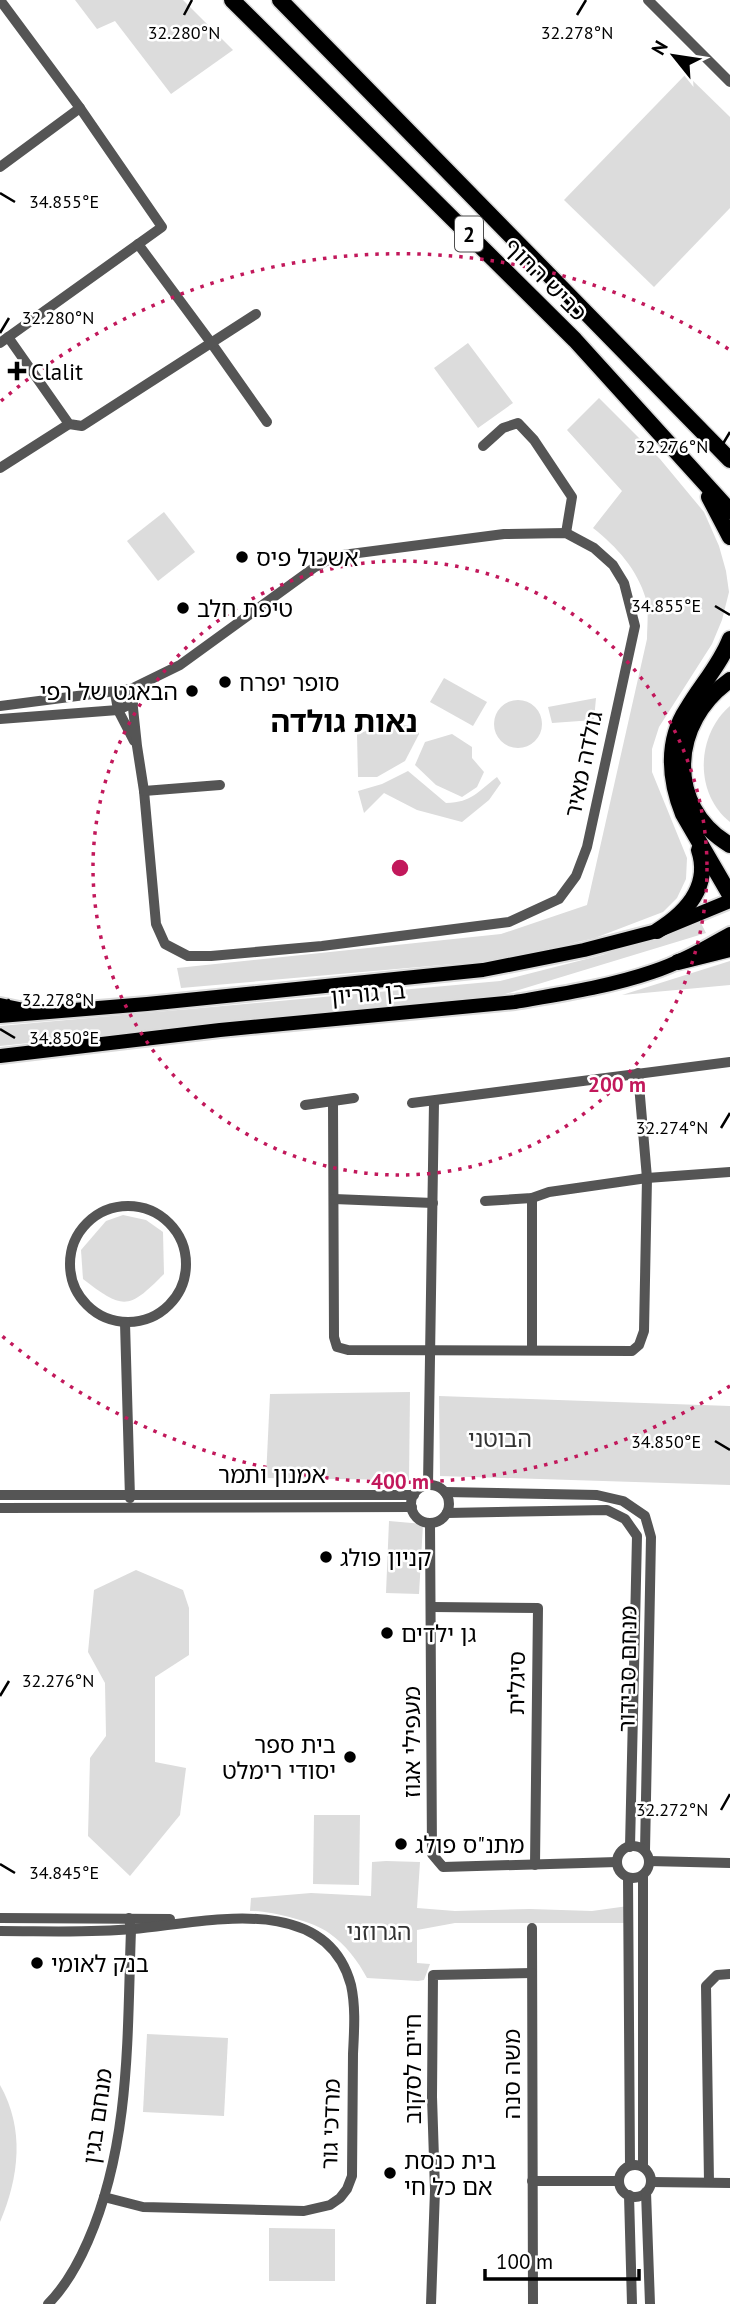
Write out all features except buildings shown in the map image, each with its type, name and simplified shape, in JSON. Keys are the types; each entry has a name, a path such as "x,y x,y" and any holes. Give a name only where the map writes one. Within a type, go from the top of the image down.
{"highway":[{"name":"כביש החוף","path":"232,0 575,340 730,511"},
{"name":"כביש החוף","path":"280,0 728,457"},
{"path":"697,476 730,537"},
{"path":"730,639 719,663 686,710 676,734 671,768 677,799 730,895"},
{"path":"730,680 716,691 696,716 687,738 683,768 693,808 713,833 730,845"},
{"path":"657,931 680,914 694,896 702,879 701,858 694,834"},
{"path":"678,962 730,949"}],"main road":[{"name":"בן גוריון","path":"0,1016 483,970 584,950 657,931 730,901"},
{"name":"בן גוריון","path":"0,1056 220,1030 515,1002 594,988 653,972 730,934"},
{"path":"0,1004 39,1013"},
{"path":"0,1066 21,1054"}],"street":[{"path":"648,0 730,82"},
{"path":"1,6 80,108 162,227 4,340 69,424"},
{"path":"0,167 80,108"},
{"path":"138,244 267,422"},
{"path":"0,468 69,424 82,426 256,314"},
{"path":"133,703 118,710 4,718 3,705 131,689 180,664 315,567 335,556 503,534 566,533 572,497 534,440 518,423 503,428 483,446"},
{"name":"גולדה מאיר","path":"131,689 144,791 156,924 165,944 188,956 211,957 509,922 559,899 576,876 587,846 635,626 624,583 612,565 594,548 566,533"},
{"name":"גולדה מאיר","path":"115,693 118,710 137,746"},
{"path":"144,791 220,785"},
{"path":"412,1103 730,1062"},
{"path":"333,1102 334,1337 337,1347 348,1350 632,1351 639,1345 645,1331 647,1178 638,1073"},
{"path":"304,1105 354,1098"},
{"path":"428,1485 434,1102"},
{"path":"485,1201 532,1198 549,1192 647,1178 730,1172"},
{"path":"532,1198 532,1350"},
{"path":"334,1199 433,1203"},
{"path":"129,1204 149,1208 173,1226 185,1250 186,1270 181,1288 160,1313 141,1321 125,1323 104,1318 79,1297 71,1278 70,1255 76,1236 86,1222 103,1210 129,1204"},
{"path":"125,1323 130,1508"},
{"path":"428,1485 445,1492 449,1501 447,1513 437,1522 430,1523 418,1518 412,1507 414,1494 428,1485"},
{"name":"מנחם סבידור","path":"445,1492 597,1495 623,1501 645,1516 651,1537 647,1856"},
{"name":"אמנון ותמר","path":"1,1494 414,1494"},
{"name":"אמנון ותמר","path":"0,1508 412,1507"},
{"path":"316,1508 318,1521"},
{"name":"מנחם סבידור","path":"447,1513 607,1510 625,1519 637,1536 630,1847"},
{"name":"מעפילי אגוז","path":"430,1523 432,1854 443,1867 617,1862"},
{"name":"סיגלית","path":"432,1607 538,1608 535,1865"},
{"path":"630,1847 640,1848 647,1856 647,1871 638,1878 628,1878 620,1872 617,1862 621,1852 630,1847"},
{"path":"647,1856 730,1863"},
{"path":"643,1875 643,2167"},
{"path":"628,1878 630,2165"},
{"name":"מרדכי גור","path":"0,1917 130,1924"},
{"name":"מרדכי גור","path":"0,1931 233,1918 265,1920 295,1926 327,1942 340,1957 346,1971 354,2007 352,2176 347,2189 340,2197 330,2205 304,2211 143,2207 104,2197"},
{"name":"מנחם בגין","path":"48,2304 63,2288 82,2256 97,2221 116,2153 125,2094 130,1924"},
{"name":"משה סנה","path":"533,1928 533,2304"},
{"name":"חיים לסקוב","path":"431,2304 435,2190 432,2096 433,1975 532,1973"},
{"path":"709,2182 706,1986 717,1975 730,1974"},
{"path":"650,2304 649,2187 649,2173 643,2167 630,2165 623,2170 619,2181 622,2190 629,2196 638,2196 649,2187 730,2183"},
{"path":"532,2181 619,2181"},
{"path":"629,2196 632,2304"}],"green space":[{"path":"75,0 183,0 233,50 171,94 115,21 97,29"},
{"path":"686,74 730,117 730,208 654,287 564,200"},
{"path":"468,343 513,403 478,428 434,368"},
{"path":"599,398 660,459 704,512 719,546 726,571 729,592 722,620 712,644 659,727 652,749 652,772 687,858 686,879 677,898 663,912 595,938 499,960 181,988 177,968 501,934 587,905 647,639 648,619 646,599 632,568 593,528 622,491 567,430"},
{"path":"164,512 195,552 158,581 127,541"},
{"path":"444,678 487,702 473,726 430,702"},
{"path":"596,698 594,720 552,723 548,707"},
{"path":"518,700 527,701 535,707 541,715 541,733 535,741 527,747 518,748 509,747 501,741 495,733 494,724 495,715 501,707 509,701"},
{"path":"730,706 730,822 718,810 710,796 705,781 704,764 711,732"},
{"path":"415,725 419,734 405,761 377,777 358,777 357,734 382,726"},
{"path":"452,734 472,747 472,758 484,772 477,787 462,797 436,785 415,765 425,742"},
{"path":"408,771 446,803 469,798 497,777 501,783 489,800 462,822 417,810 384,793 364,813 358,791 382,784"},
{"path":"700,921 706,933 502,995 0,1046 0,1026 500,981 602,955"},
{"path":"730,961 730,985 622,995"},
{"path":"123,1215 146,1220 163,1232 164,1274 142,1294 126,1302 108,1297 83,1279 81,1250 106,1221"},
{"path":"410,1392 409,1480 266,1478 270,1394"},
{"name":"הבוטני","path":"439,1396 730,1406 730,1485 440,1476"},
{"path":"389,1521 423,1524 419,1594 386,1593"},
{"path":"136,1570 183,1590 189,1608 189,1655 155,1677 155,1762 186,1768 180,1815 130,1876 88,1836 90,1758 106,1736 105,1683 88,1652 94,1590"},
{"path":"314,1815 360,1815 359,1885 313,1884"},
{"name":"הגרוזני","path":"372,1862 420,1862 417,1908 455,1911 592,1911 628,1906 624,1923 455,1923 417,1930 417,1963 430,1964 424,1980 418,1981 367,1978 346,1948 322,1929 291,1918 250,1911 251,1898 311,1893 371,1896"},
{"path":"147,2034 228,2038 224,2116 143,2112"},
{"path":"0,2085 13,2119 16,2153 12,2188 0,2222"},
{"path":"269,2228 335,2229 335,2281 269,2281"}],"place":[{"name":"Clalit","path":"17,371"},
{"name":"אשכול פיס","path":"242,557"},
{"name":"טיפת חלב","path":"183,608"},
{"name":"סופר יפרח","path":"225,682"},
{"name":"הבאגט של רפי","path":"192,691"},
{"name":"קניון פולג","path":"326,1557"},
{"name":"גן ילדים","path":"387,1633"},
{"name":"בית ספר יסודי רימלט","path":"350,1757"},
{"name":"מתנ\"ס פולג","path":"401,1844"},
{"name":"בנק לאומי","path":"37,1963"},
{"name":"בית כנסת אם כל חי","path":"390,2173"}],"district":[{"name":"נאות גולדה","path":"344,720"}]}
